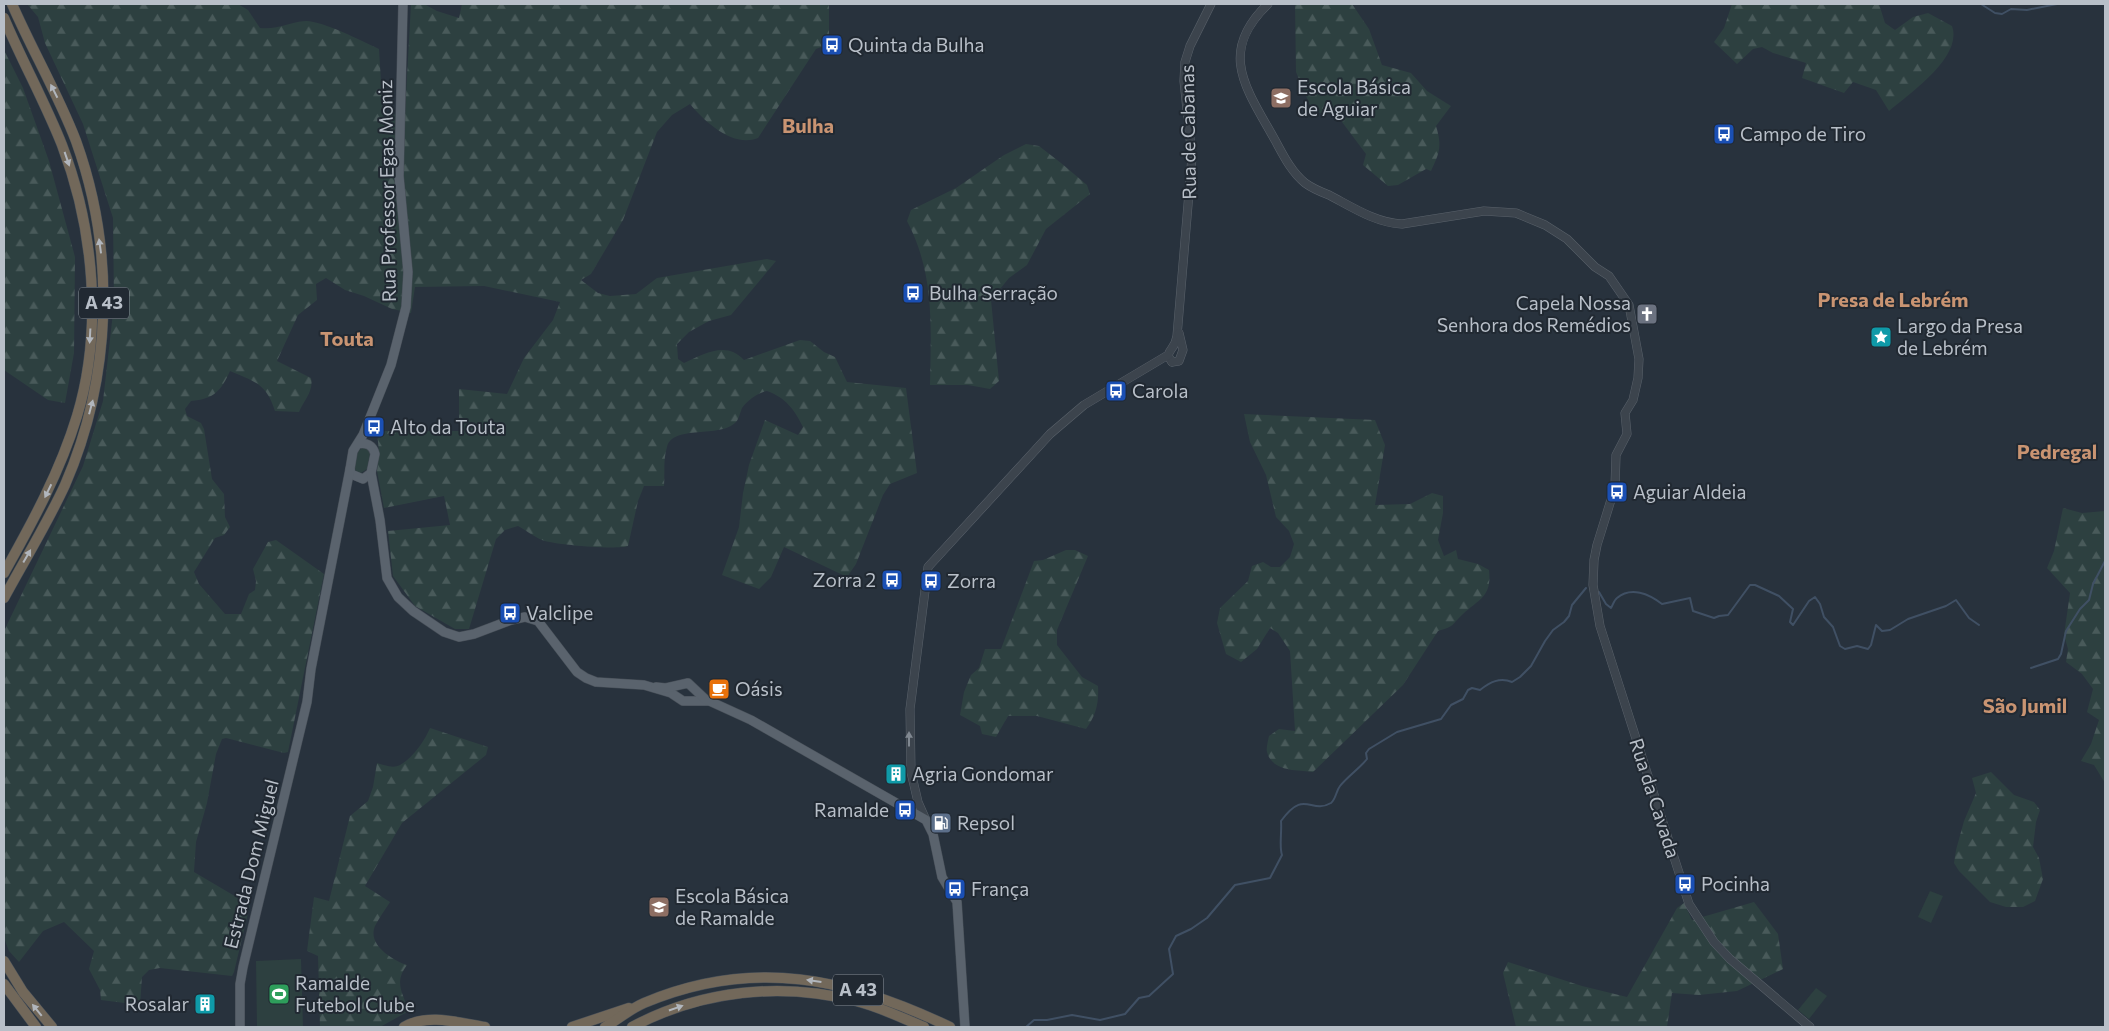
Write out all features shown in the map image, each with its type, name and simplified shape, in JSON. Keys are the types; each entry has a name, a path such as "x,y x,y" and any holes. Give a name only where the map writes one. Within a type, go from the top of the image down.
{"highway":[{"name":"A 43","path":"4,598 55,505 82,439 95,392 100,363 104,308 101,249 86,174 63,108 12,4"},
{"name":"A 43","path":"4,18 51,119 74,181 82,211 87,242 91,304 91,339 88,365 77,416 50,488 4,573"},
{"path":"4,961 22,992 52,1027"},
{"name":"A 43","path":"605,1027 642,1004 687,988 732,979 785,978 812,980 861,990 950,1027"},
{"path":"4,984 13,999 36,1027"},
{"name":"A 43","path":"632,1027 652,1017 695,1002 736,993 784,990 811,992 858,1002 924,1027"},
{"path":"572,1027 642,1004"},
{"path":"404,1027 417,1022 436,1020 485,1027"},
{"path":"420,1027 437,1027"}],"main road":[{"name":"Rua Professor Egas Moniz","path":"358,444 391,366 406,307 408,272 399,176 403,4"},
{"name":"Rua Professor Egas Moniz","path":"370,445 368,437 376,404"},
{"path":"377,502 361,479 351,474 353,451 358,444 370,445 375,454 371,473 377,502 387,578 398,597 413,612 444,632 459,637 525,617 538,621 577,672 586,678 596,682 633,683 656,688 682,699 716,703"},
{"name":"Estrada Dom Miguel","path":"240,1027 240,984 243,967 304,710 302,702 311,669 350,469"},
{"path":"346,491 371,473"},
{"path":"656,688 666,688 688,683 705,699 751,720 926,820 933,834 942,877 957,902 965,1027"},
{"path":"679,685 676,692 682,699"},
{"path":"682,699 693,696 692,687"}],"street":[{"name":"Rua de Cabanas","path":"1170,352 1176,342 1178,326 1192,157 1184,88 1185,62 1190,46 1211,4"},
{"name":"Rua da Cavada","path":"1268,4 1256,15 1245,32 1241,47 1240,64 1246,89 1291,169 1306,184 1372,217 1392,224 1484,211 1516,213 1545,225 1567,239 1595,267 1610,276 1629,306 1639,359 1638,378 1633,400 1625,413 1627,434 1614,459 1615,487 1597,545 1593,566 1596,610 1608,654 1687,898 1703,927 1730,959 1810,1027"},
{"name":"Rua de Cabanas","path":"1178,326 1183,350 1181,356"},
{"path":"926,820 918,802 911,772 910,709 928,567 1050,434 1084,405 1159,361 1170,352 1179,350 1181,356 1179,361 1159,361"},
{"path":"1170,352 1169,360 1172,362"}],"green space":[{"path":"27,4 238,4 248,10 260,28 272,28 306,21 322,24 379,49 383,115 405,114 411,4 424,4 437,11 459,18 462,4 829,4 829,44 816,49 758,138 749,140 739,139 720,132 690,104 672,115 657,132 623,220 591,274 581,280 598,293 610,296 636,294 657,278 767,259 776,261 731,315 709,321 689,332 677,344 678,359 684,363 708,353 723,350 737,354 744,360 800,340 810,341 824,352 835,357 847,382 906,388 917,473 890,484 883,495 856,564 847,577 784,547 771,577 759,589 722,575 739,527 749,465 765,420 798,435 803,427 793,410 784,401 767,391 763,392 747,402 742,408 737,421 729,427 719,430 687,433 671,440 665,456 664,486 644,486 638,501 628,546 599,547 559,544 542,540 518,526 505,530 496,539 469,629 455,629 415,606 393,576 388,531 450,525 444,496 384,508 377,471 379,453 377,431 459,431 459,389 507,394 524,358 553,320 560,302 484,286 415,287 411,313 392,309 364,296 345,290 326,278 316,284 317,300 298,315 277,361 311,378 310,391 299,412 275,411 268,394 263,389 253,381 230,371 216,393 206,398 191,401 185,409 187,416 201,423 204,429 212,479 224,494 225,517 230,527 224,535 215,538 194,572 199,584 225,614 241,614 249,594 255,590 256,581 253,569 268,542 276,540 324,574 288,752 284,753 226,738 222,739 216,754 207,803 196,842 194,872 250,905 234,972 232,976 160,968 149,970 142,977 140,1005 101,1000 100,990 89,969 94,951 64,922 43,931 19,962 9,951 4,938 4,631 83,466 103,401 114,304 113,218 83,124 45,43 38,17"},
{"path":"1295,4 1352,4 1369,29 1382,65 1411,73 1427,91 1451,106 1436,126 1439,149 1431,171 1426,169 1398,185 1388,186 1363,165 1366,154 1333,110 1321,113 1312,110 1296,72"},
{"path":"1732,4 1879,4 1885,23 1895,30 1913,17 1928,13 1952,26 1953,38 1950,50 1933,73 1889,111 1876,90 1853,82 1844,93 1802,78 1806,63 1773,53 1762,47 1753,49 1737,64 1714,42 1724,28"},
{"path":"4,50 23,88 49,161 75,257 74,353 65,403 48,400 4,370"},
{"path":"1026,144 1039,146 1061,163 1087,185 1090,194 1046,229 1027,265 1009,278 991,300 999,381 990,389 968,385 930,385 931,322 927,281 923,261 907,221 911,210 956,188 1004,155"},
{"path":"1244,414 1375,420 1385,445 1375,505 1410,504 1432,493 1443,496 1443,513 1438,540 1444,556 1456,550 1458,559 1478,564 1489,570 1488,586 1479,601 1453,625 1438,631 1403,685 1313,772 1280,767 1270,759 1267,752 1269,736 1279,729 1295,731 1290,651 1278,633 1270,628 1257,649 1241,662 1226,654 1217,623 1220,608 1248,581 1252,566 1263,562 1271,567 1280,567 1290,557 1294,544 1289,531 1276,517 1266,475 1250,442"},
{"path":"362,448 367,448 370,454 367,469 361,473 356,472 355,462 358,452"},
{"path":"2063,508 2082,513 2105,511 2105,783 2094,765 2081,761 2091,744 2099,720 2087,712 2093,689 2082,674 2066,662 2068,649 2064,635 2070,593 2047,568 2054,551"},
{"path":"1066,550 1075,550 1088,556 1057,630 1057,645 1082,677 1098,686 1098,698 1092,719 1086,729 1037,716 1008,716 996,737 982,734 980,726 960,715 964,692 971,675 979,668 985,649 1001,649 1034,561 1043,560"},
{"path":"430,728 488,747 486,755 402,823 365,886 390,902 375,926 375,939 383,951 407,965 401,977 400,987 409,1011 380,1027 320,1027 318,956 307,951 314,897 329,901 350,816 368,801 373,787 377,763 394,767 405,762 418,748"},
{"path":"1991,772 2014,795 2034,802 2040,810 2036,822 2033,847 2039,858 2043,879 2035,901 2023,907 2006,907 1990,902 1959,871 1954,863 1964,821 1976,793 1972,778"},
{"path":"1930,891 1943,896 1931,923 1918,917"},
{"path":"1754,902 1778,934 1783,969 1737,991 1699,995 1672,993 1667,1027 1516,1027 1503,973 1508,962 1582,986 1627,997 1677,908 1684,903 1692,920"},
{"name":"Ramalde Futebol Clube","path":"301,959 303,1027 257,1027 256,961"},
{"path":"1816,988 1827,996 1809,1019 1798,1010"}],"waterway":[{"path":"1981,4 1995,13 2002,14 2011,9 2027,10 2057,4"},
{"path":"2031,668 2058,659 2061,654 2066,631 2080,609 2089,600 2093,584 2105,561"},
{"path":"1599,592 1606,604 1611,608 1616,599 1628,592 1646,595 1662,604 1690,598 1693,611 1714,618 1728,615 1750,585 1755,585 1779,596 1793,609 1790,622 1793,625 1809,601 1815,597 1820,604 1824,617 1833,627 1840,646 1845,649 1857,646 1868,649 1871,645 1876,625 1882,631 1890,630 1908,619 1946,606 1956,600 1969,618 1979,625"},
{"path":"1026,1027 1034,1020 1047,1020 1072,1015 1100,1020 1125,1014 1139,998 1149,996 1173,974 1169,949 1176,936 1207,918 1235,885 1270,878 1282,855 1281,821 1289,811 1302,804 1324,806 1331,803 1340,786 1367,759 1366,753 1369,749 1397,732 1441,719 1451,705 1463,699 1468,690 1472,688 1480,690 1495,681 1512,682 1520,677 1531,666 1553,630 1569,616 1572,605 1586,588"}],"place":[{"name":"Quinta da Bulha","path":"832,45"},
{"name":"Escola Básica de Aguiar","path":"1281,98"},
{"name":"Campo de Tiro","path":"1724,134"},
{"name":"Bulha Serração","path":"913,293"},
{"name":"Capela Nossa Senhora dos Remédios","path":"1647,314"},
{"name":"Largo da Presa de Lebrém","path":"1881,337"},
{"name":"Carola","path":"1116,391"},
{"name":"Alto da Touta","path":"374,427"},
{"name":"Aguiar Aldeia","path":"1617,492"},
{"name":"Zorra 2","path":"892,580"},
{"name":"Zorra","path":"931,581"},
{"name":"Valclipe","path":"510,613"},
{"name":"Oásis","path":"719,689"},
{"name":"Agria Gondomar","path":"896,774"},
{"name":"Ramalde","path":"905,810"},
{"name":"Repsol","path":"941,823"},
{"name":"Pocinha","path":"1685,884"},
{"name":"França","path":"955,889"},
{"name":"Escola Básica de Ramalde","path":"659,907"},
{"name":"Ramalde Futebol Clube","path":"279,994"},
{"name":"Rosalar","path":"205,1004"}],"district":[{"name":"Bulha","path":"808,126"},
{"name":"Presa de Lebrém","path":"1893,300"},
{"name":"Touta","path":"347,339"},
{"name":"Pedregal","path":"2057,452"},
{"name":"São Jumil","path":"2025,706"}]}
